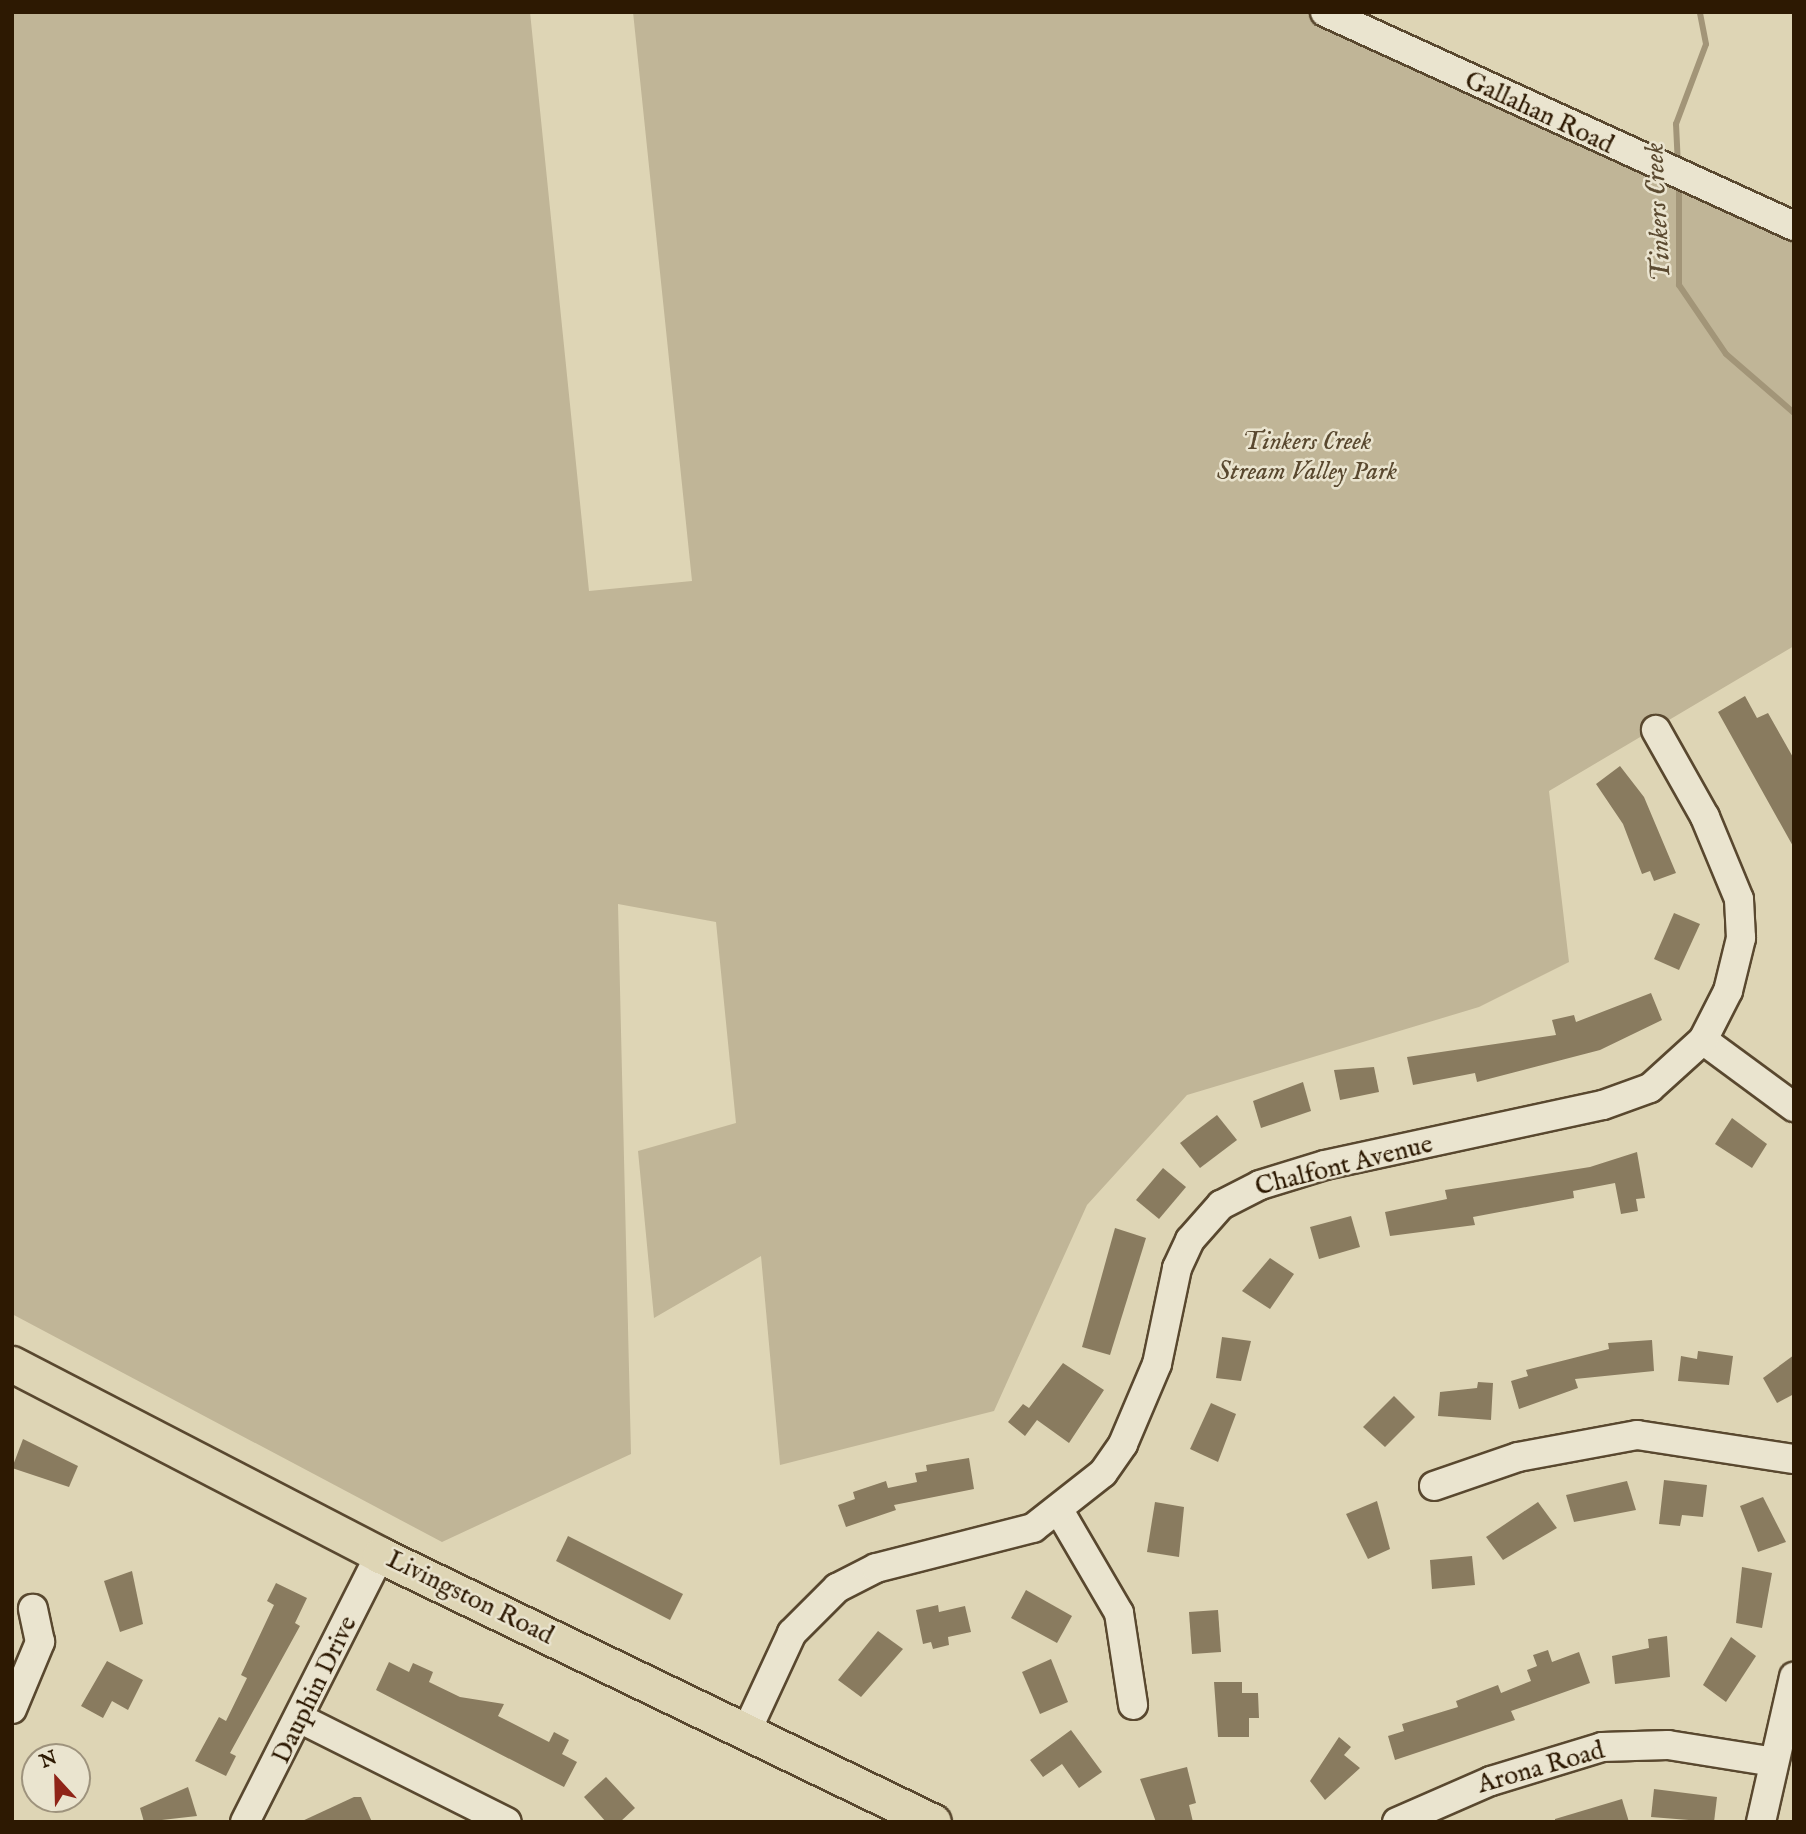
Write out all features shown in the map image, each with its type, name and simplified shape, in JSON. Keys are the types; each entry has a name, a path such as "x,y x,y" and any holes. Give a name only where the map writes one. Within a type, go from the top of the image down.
{"main road":[{"name":"Livingston Road","path":"12,1364 380,1555 933,1822"}],"street":[{"name":"Gallahan Road","path":"1325,12 1616,149 1794,226"},
{"name":"Chalfont Avenue","path":"747,1730 792,1633 837,1588 876,1568 1033,1528 1060,1512 1103,1473 1123,1444 1157,1364 1177,1268 1190,1240 1221,1205 1260,1185 1325,1165 1603,1105 1650,1088 1703,1040 1728,991 1741,938 1739,899 1705,817 1656,730"},
{"path":"1703,1040 1794,1107"},
{"path":"1434,1486 1531,1454 1637,1436 1794,1459"},
{"path":"1060,1512 1119,1613 1133,1705"},
{"name":"Dauphin Drive","path":"245,1822 301,1719 380,1555"},
{"path":"12,1709 40,1642 33,1609"},
{"path":"1761,1822 1794,1677"},
{"path":"301,1719 507,1822"},
{"name":"Arona Road","path":"1397,1822 1480,1785 1602,1747 1668,1745 1774,1762"}],"green space":[{"name":"Tinkers Creek Stream Valley Park","path":"12,12 530,12 589,591 692,581 633,12 1321,12 1794,232 1794,646 1549,791 1569,962 1479,1007 1187,1095 1087,1205 994,1411 780,1465 761,1256 654,1318 638,1151 736,1123 716,922 618,904 631,1454 442,1542 12,1314"}],"building":[{"path":"1745,696 1757,718 1768,713 1794,759 1794,848 1718,712"},
{"path":"1620,766 1644,797 1676,873 1654,881 1650,871 1642,874 1623,824 1596,784"},
{"path":"1674,913 1700,924 1679,970 1654,959"},
{"path":"1651,993 1662,1020 1600,1050 1477,1082 1475,1073 1413,1085 1407,1057 1556,1035 1552,1020 1574,1015 1576,1022"},
{"path":"1374,1067 1379,1092 1340,1100 1334,1070"},
{"path":"1303,1082 1311,1111 1261,1128 1253,1101"},
{"path":"1217,1115 1237,1140 1200,1168 1180,1143"},
{"path":"1732,1118 1767,1144 1752,1168 1715,1144"},
{"path":"1637,1152 1645,1198 1636,1199 1638,1211 1621,1214 1615,1183 1573,1191 1574,1198 1473,1217 1475,1225 1390,1236 1385,1212 1447,1199 1445,1190 1590,1167"},
{"path":"1163,1168 1186,1187 1159,1219 1136,1200"},
{"path":"1351,1216 1360,1247 1319,1259 1310,1227"},
{"path":"1115,1228 1146,1238 1110,1355 1082,1347"},
{"path":"1270,1258 1294,1274 1270,1309 1242,1291"},
{"path":"1222,1337 1251,1341 1241,1381 1216,1378"},
{"path":"1652,1340 1654,1371 1575,1379 1578,1388 1519,1409 1511,1381 1528,1376 1526,1370 1609,1349 1608,1343"},
{"path":"1698,1351 1733,1356 1729,1385 1678,1381 1681,1356 1697,1359"},
{"path":"1794,1355 1794,1394 1777,1403 1763,1378"},
{"path":"1063,1363 1104,1390 1069,1443 1037,1420 1025,1436 1008,1422 1023,1404 1029,1408"},
{"path":"1478,1382 1493,1383 1491,1420 1438,1416 1440,1392 1477,1388"},
{"path":"1394,1396 1415,1417 1385,1447 1363,1427"},
{"path":"1211,1403 1236,1414 1218,1462 1190,1449"},
{"path":"23,1439 78,1466 69,1487 12,1468"},
{"path":"969,1458 974,1489 894,1505 896,1510 846,1527 838,1505 855,1499 853,1492 886,1481 888,1488 917,1482 915,1473 927,1471 926,1465"},
{"path":"1664,1480 1707,1485 1703,1517 1682,1515 1680,1526 1659,1524"},
{"path":"1627,1481 1636,1510 1574,1522 1566,1495"},
{"path":"1763,1497 1786,1542 1758,1552 1740,1506"},
{"path":"1377,1501 1390,1549 1368,1559 1346,1514"},
{"path":"1155,1502 1184,1507 1179,1557 1147,1552"},
{"path":"1538,1502 1557,1528 1503,1560 1486,1537"},
{"path":"568,1536 683,1594 670,1620 556,1561"},
{"path":"1472,1556 1475,1585 1432,1589 1430,1560"},
{"path":"1742,1567 1772,1573 1762,1628 1736,1623"},
{"path":"132,1571 143,1624 120,1632 104,1581"},
{"path":"276,1583 307,1598 295,1623 300,1626 230,1753 236,1756 226,1776 195,1761 219,1717 226,1721 247,1678 241,1675 274,1605 267,1601"},
{"path":"1026,1590 1072,1616 1057,1643 1011,1618"},
{"path":"938,1605 939,1612 965,1606 971,1632 948,1637 949,1645 933,1649 931,1642 923,1644 916,1610"},
{"path":"1218,1610 1221,1652 1192,1654 1189,1612"},
{"path":"878,1631 903,1649 861,1697 838,1680"},
{"path":"1667,1636 1670,1677 1615,1684 1612,1656 1649,1648 1648,1639"},
{"path":"1731,1637 1756,1656 1726,1702 1703,1685"},
{"path":"1548,1650 1552,1662 1579,1652 1590,1683 1511,1711 1515,1720 1395,1760 1388,1736 1404,1731 1402,1724 1458,1707 1456,1701 1498,1685 1501,1693 1531,1681 1527,1670 1537,1666 1533,1655"},
{"path":"1051,1659 1068,1702 1040,1714 1022,1672"},
{"path":"107,1661 143,1680 128,1710 112,1701 103,1718 81,1706"},
{"path":"389,1662 409,1672 413,1663 433,1672 429,1682 460,1697 504,1704 498,1716 549,1742 554,1732 569,1740 562,1754 577,1762 564,1787 376,1690"},
{"path":"1214,1682 1242,1682 1242,1693 1258,1693 1259,1718 1249,1718 1249,1737 1218,1737"},
{"path":"1071,1730 1102,1772 1079,1788 1062,1764 1043,1777 1030,1760"},
{"path":"1339,1737 1351,1747 1344,1755 1360,1768 1325,1800 1310,1781"},
{"path":"1187,1767 1196,1803 1189,1805 1193,1822 1156,1822 1140,1779"},
{"path":"606,1777 635,1808 620,1822 606,1822 584,1797"},
{"path":"188,1787 197,1816 144,1822 140,1808"},
{"path":"1654,1789 1717,1797 1714,1822 1651,1817"},
{"path":"354,1797 361,1797 372,1822 300,1822"},
{"path":"1622,1799 1629,1822 1555,1822 1555,1819"}],"waterway":[{"name":"Tinkers Creek","path":"1678,166 1676,124 1706,44 1700,12"},
{"name":"Tinkers Creek","path":"1679,184 1679,285 1726,354 1794,413"}]}
